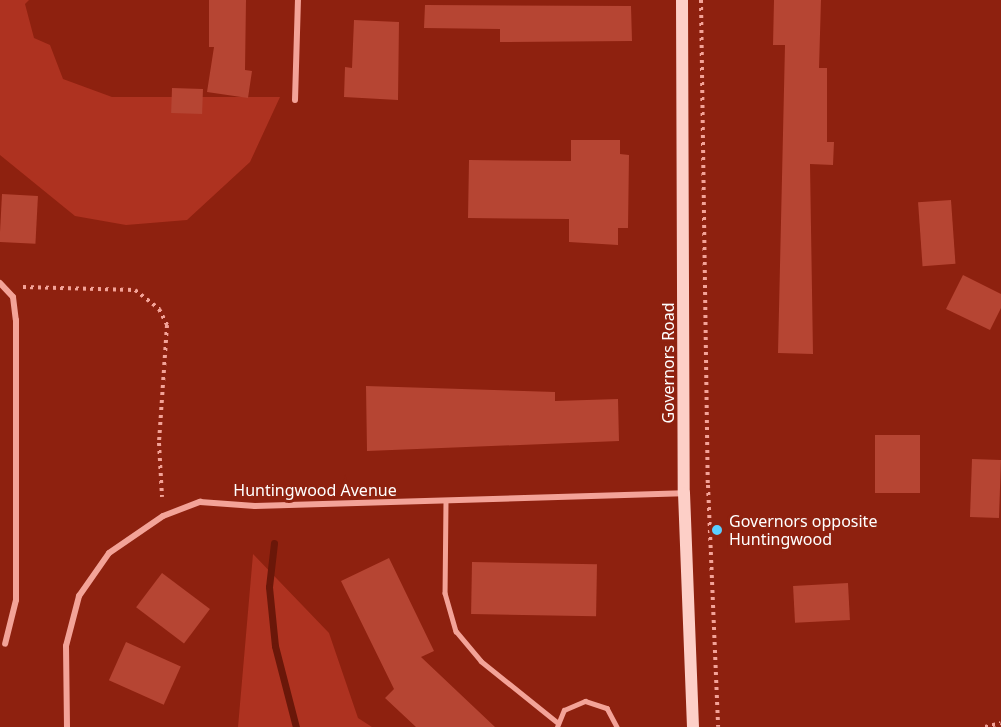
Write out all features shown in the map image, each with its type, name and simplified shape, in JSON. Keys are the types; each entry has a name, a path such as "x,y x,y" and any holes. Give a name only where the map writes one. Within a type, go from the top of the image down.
{"main road":[{"name":"Governors Road","path":"682,0 684,493 693,727"}],"street":[{"path":"295,100 298,0"},
{"path":"0,283 13,297 16,320 16,600 5,644"},
{"name":"Huntingwood Avenue","path":"67,727 66,646 79,596 109,553 163,516 200,502 255,506 684,493"}],"lane":[{"path":"446,502 445,593 456,631 481,661 557,725 572,705 590,701 607,708 617,727"}],"path":[{"path":"701,0 708,485 718,727"},
{"path":"11,283 32,290 135,290 159,309 167,325 159,443 162,497"},
{"path":"985,727 1001,723"}],"shaded area":[{"path":"0,0 29,0 25,4 34,38 50,45 63,79 112,97 280,97 250,162 187,220 126,225 75,216 0,155"},
{"path":"253,554 329,633 358,718 372,727 238,727"}],"building":[{"path":"209,0 246,0 245,70 252,71 248,98 207,92 214,47 209,47"},
{"path":"774,0 821,0 819,68 827,68 827,142 834,142 833,165 810,164 813,354 778,353 785,45 773,45"},
{"path":"425,5 631,6 632,41 500,42 500,29 424,28"},
{"path":"354,20 399,22 398,100 344,97 345,67 352,68"},
{"path":"172,88 203,89 202,114 171,113"},
{"path":"571,140 620,140 620,154 629,155 628,228 618,228 618,245 569,242 569,219 468,218 469,160 571,161"},
{"path":"2,194 38,196 35,244 0,242"},
{"path":"951,200 955,264 923,266 918,202"},
{"path":"963,275 1001,294 1001,308 990,330 946,309"},
{"path":"366,386 555,392 555,401 618,399 619,441 367,451"},
{"path":"875,435 920,435 920,493 875,493"},
{"path":"972,459 1001,460 999,518 970,517"},
{"path":"389,558 434,651 421,657 495,727 416,727 385,698 394,689 341,581"},
{"path":"472,562 597,564 596,616 471,614"},
{"path":"162,573 210,609 184,643 136,607"},
{"path":"848,583 850,620 795,623 793,586"},
{"path":"126,642 181,666 164,705 109,680"}],"waterway":[{"path":"274,543 269,587 275,646 296,727"}],"place":[{"name":"Governors opposite Huntingwood","path":"717,530"}]}
